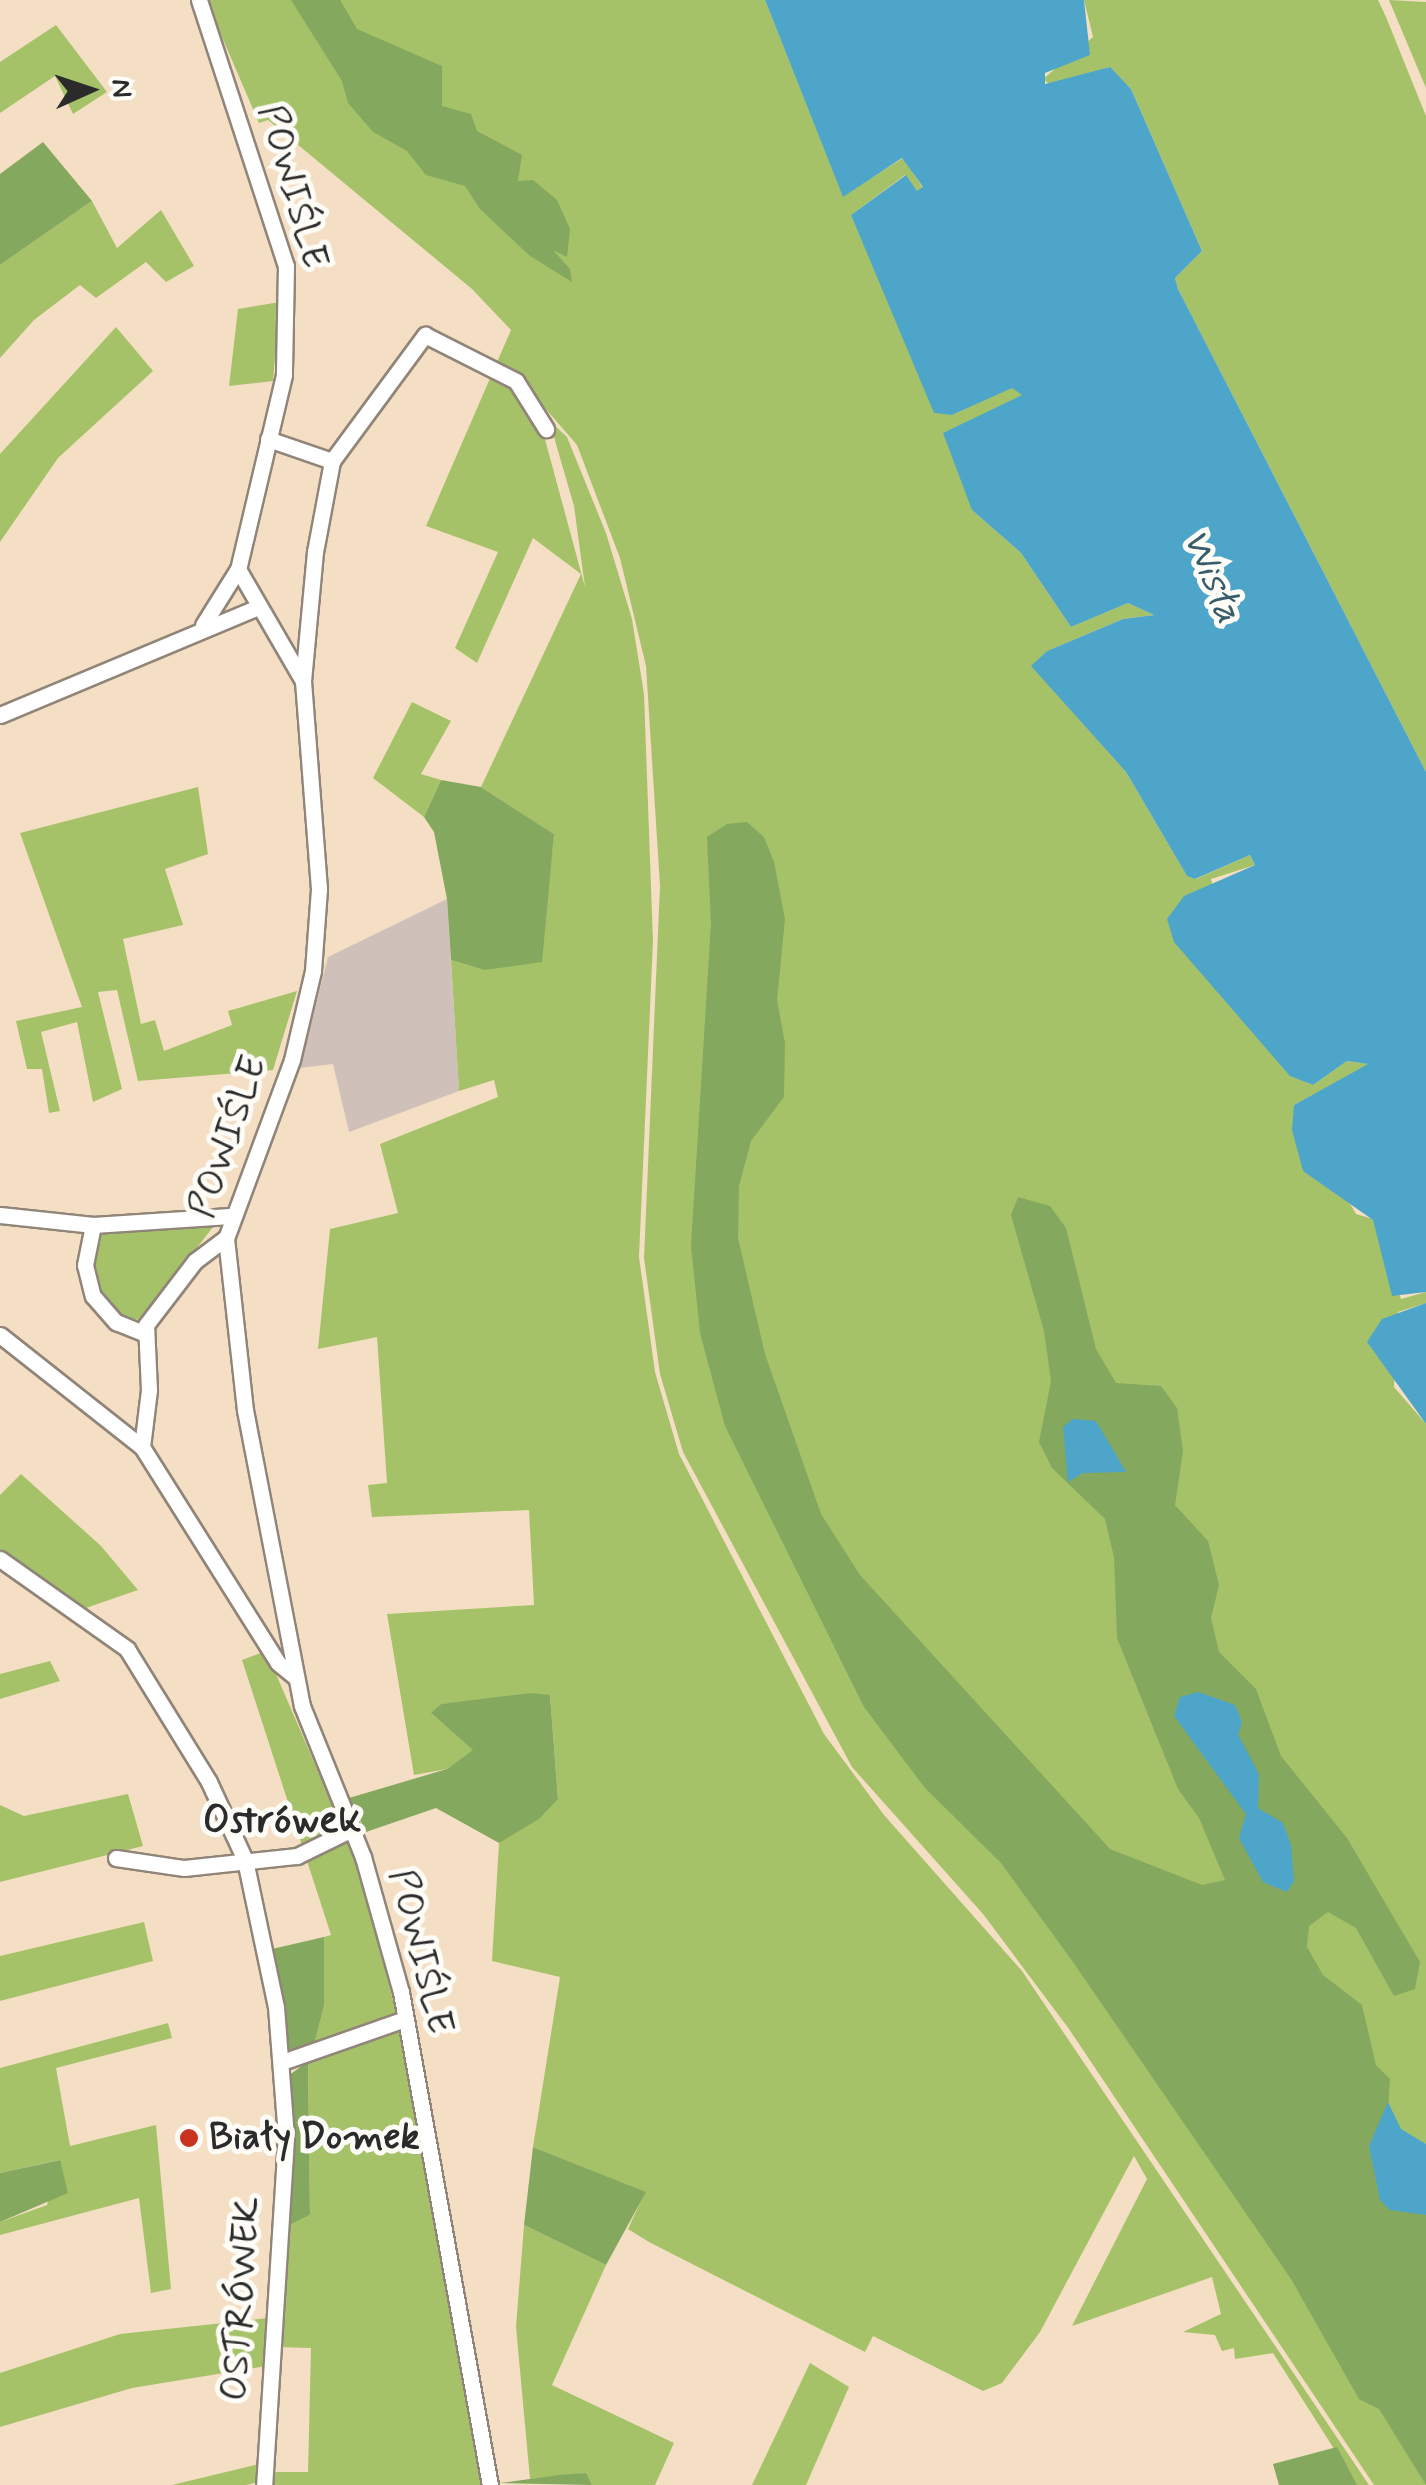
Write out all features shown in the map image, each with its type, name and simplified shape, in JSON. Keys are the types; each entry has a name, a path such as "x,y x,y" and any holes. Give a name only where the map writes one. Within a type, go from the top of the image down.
{"street":[{"name":"POWIŚLE","path":"200,0 286,266 288,349 238,569 256,608 303,681 320,889 313,971 280,1098 230,1216 226,1238 245,1410 295,1677 352,1830 405,2019 490,2485"},
{"path":"303,681 315,552 332,461 425,335 516,381 546,429"},
{"path":"268,439 332,461"},
{"path":"202,626 238,569"},
{"path":"0,715 142,660 202,626 256,608"},
{"path":"0,1215 93,1225 230,1216"},
{"path":"93,1225 85,1264 92,1296 116,1322 144,1334"},
{"path":"142,1447 150,1390 144,1334 162,1297 212,1242 226,1238"},
{"path":"0,1335 142,1447 278,1663 295,1677"},
{"name":"OSTRÓWEK","path":"0,1559 127,1649 209,1782 246,1860 282,2062 286,2138 264,2485"},
{"path":"116,1858 162,1868 308,1854 352,1830"},
{"path":"282,2062 405,2019"}],"shaded area":[{"path":"447,899 459,1091 349,1132 333,1064 300,1068 328,957"}],"green space":[{"path":"206,0 765,0 843,196 903,158 923,188 917,192 905,175 851,215 952,415 1012,387 1023,395 972,510 1021,553 1071,627 1128,603 1154,615 1123,619 1047,651 1032,666 1126,772 1187,876 1196,879 1250,855 1255,865 1211,879 1251,1029 1291,1076 1313,1085 1347,1061 1369,1064 1294,1105 1356,1214 1373,1219 1401,1299 1426,1292 1426,1303 1398,1312 1394,1387 1426,1424 1426,2485 1374,2485 1069,2029 983,1914 852,1767 683,1452 660,1374 644,1258 660,886 646,666 620,558 577,445 544,407 539,417 585,587 574,506 549,420 567,437 606,533 632,619 644,694 653,941 639,1257 655,1372 679,1454 824,1734 884,1815 1022,1971 1369,2485 1357,2485 1273,2353 1235,2359 1234,2348 1222,2351 1215,2335 1183,2332 1221,2314 1212,2277 1072,2326 1147,2179 1134,2156 1040,2332 1002,2383 983,2391 873,2336 865,2352 649,2242 628,2229 645,2192 533,2147 560,1977 492,1961 499,1843 558,1799 550,1695 441,1704 432,1714 474,1750 447,1769 414,1775 387,1614 534,1605 529,1510 372,1517 368,1485 387,1483 377,1337 318,1349 330,1229 398,1213 380,1144 498,1097 494,1080 459,1091 451,960 484,970 547,898 554,834 481,787 581,574 533,538 477,663 455,648 498,552 426,526 511,330 472,289 268,120 259,123"},
{"path":"291,0 340,0 357,29 442,66 442,106 471,114 477,131 522,155 518,181 533,180 557,200 570,229 567,257 553,250 570,269 572,282 530,256 480,209 465,186 426,175 407,151 373,132 348,103 342,81"},
{"path":"1084,0 1378,0 1386,17 1426,116 1426,772 1178,289 1175,278 1202,251 1131,89 1109,67 1053,87 1043,79 1093,37"},
{"path":"1389,0 1426,2 1426,88"},
{"path":"56,25 107,92 73,114 55,76 0,113 0,62"},
{"path":"43,142 92,201 0,265 0,174"},
{"path":"92,201 117,248 161,210 194,266 166,282 146,262 96,298 80,285 34,320 0,358 0,265"},
{"path":"280,302 273,381 229,386 238,309"},
{"path":"116,327 153,371 58,458 0,542 0,454"},
{"path":"412,702 451,721 421,774 441,780 424,817 373,778"},
{"path":"441,780 481,787 554,834 542,962 484,970 451,960 447,899 434,832 424,817"},
{"path":"198,787 208,854 165,869 183,925 123,939 141,1024 155,1020 164,1051 232,1025 228,1011 297,991 273,1070 138,1081 117,990 98,992 122,1089 93,1102 77,1022 41,1032 60,1111 49,1113 42,1069 27,1069 16,1021 82,1007 20,833"},
{"path":"747,822 764,837 774,862 785,919 777,1000 785,1043 784,1097 751,1141 739,1186 738,1238 765,1354 821,1514 860,1575 1110,1849 1202,1885 1225,1880 1199,1818 1178,1789 1117,1638 1114,1557 1105,1519 1052,1468 1039,1442 1051,1381 1044,1331 1011,1215 1018,1197 1050,1206 1066,1228 1096,1349 1116,1383 1161,1386 1177,1408 1183,1451 1175,1505 1208,1541 1219,1585 1211,1618 1219,1652 1256,1689 1281,1756 1347,1838 1420,1962 1415,1989 1394,1996 1356,1928 1328,1912 1309,1926 1307,1947 1323,1975 1362,2005 1376,2065 1390,2079 1386,2139 1426,2209 1426,2485 1379,2409 1359,2399 1291,2279 1073,1962 1001,1863 925,1788 864,1707 725,1426 700,1333 691,1246 711,923 707,837 727,824"},
{"path":"209,1219 213,1227 142,1319 122,1321 103,1302 92,1281 97,1235"},
{"path":"21,1474 101,1546 138,1590 83,1609 0,1553 0,1495"},
{"path":"266,1651 358,1864 397,2016 313,2049 324,2006 324,1937 331,1935 242,1660"},
{"path":"50,1661 60,1681 0,1699 0,1674"},
{"path":"531,1693 550,1695 558,1799 539,1819 499,1843 436,1808 366,1832 349,1798 447,1769 473,1750 431,1713 441,1704"},
{"path":"128,1794 143,1846 0,1882 0,1805 24,1816"},
{"path":"144,1922 153,1961 0,2001 0,1956"},
{"path":"324,1937 324,2006 313,2049 293,2055 285,2052 272,1949"},
{"path":"168,2023 172,2038 56,2068 70,2146 156,2125 171,2289 151,2293 139,2198 0,2235 0,2222 47,2205 59,2160 0,2173 0,2068"},
{"path":"399,2028 487,2485 268,2485 269,2472 308,2472 311,2348 277,2347 280,2230 310,2215 308,2061"},
{"path":"308,2061 310,2215 280,2230 287,2077"},
{"path":"533,2147 646,2192 606,2265 524,2225"},
{"path":"60,2160 68,2193 0,2222 0,2173"},
{"path":"524,2225 606,2265 552,2385 674,2443 655,2485 592,2485 585,2473 530,2479 516,2327"},
{"path":"269,2318 266,2366 132,2388 0,2427 0,2373 120,2334"},
{"path":"810,2363 849,2387 806,2485 752,2485"},
{"path":"1337,2447 1357,2485 1279,2485 1273,2464"},
{"path":"259,2464 259,2482 172,2485"},
{"path":"586,2473 592,2485 500,2483 559,2475"}],"water":[{"name":"Wisła","path":"765,0 1084,0 1090,55 1045,73 1045,84 1110,67 1131,89 1202,251 1175,278 1178,289 1426,772 1426,1292 1392,1296 1373,1220 1303,1171 1292,1130 1294,1105 1368,1064 1347,1061 1313,1085 1290,1076 1174,942 1167,919 1184,896 1255,865 1250,855 1195,879 1187,876 1126,772 1031,666 1047,651 1123,619 1154,615 1128,603 1071,627 1021,553 972,510 943,433 1022,395 1012,388 952,415 934,413 851,215 906,175 917,191 923,187 902,158 843,197"},
{"path":"1426,1303 1426,1424 1367,1342 1382,1319"},
{"path":"1073,1419 1096,1421 1126,1472 1083,1473 1068,1482 1063,1427"},
{"path":"1198,1692 1235,1705 1242,1722 1238,1735 1259,1774 1258,1808 1283,1823 1291,1845 1294,1881 1287,1892 1263,1882 1239,1838 1246,1814 1174,1716 1180,1697"},
{"path":"1388,2102 1401,2129 1426,2144 1426,2215 1390,2210 1380,2200 1369,2146"}],"place":[{"name":"Biały Domek","path":"189,2138"}],"district":[{"name":"Ostrówek","path":"282,1821"}]}
